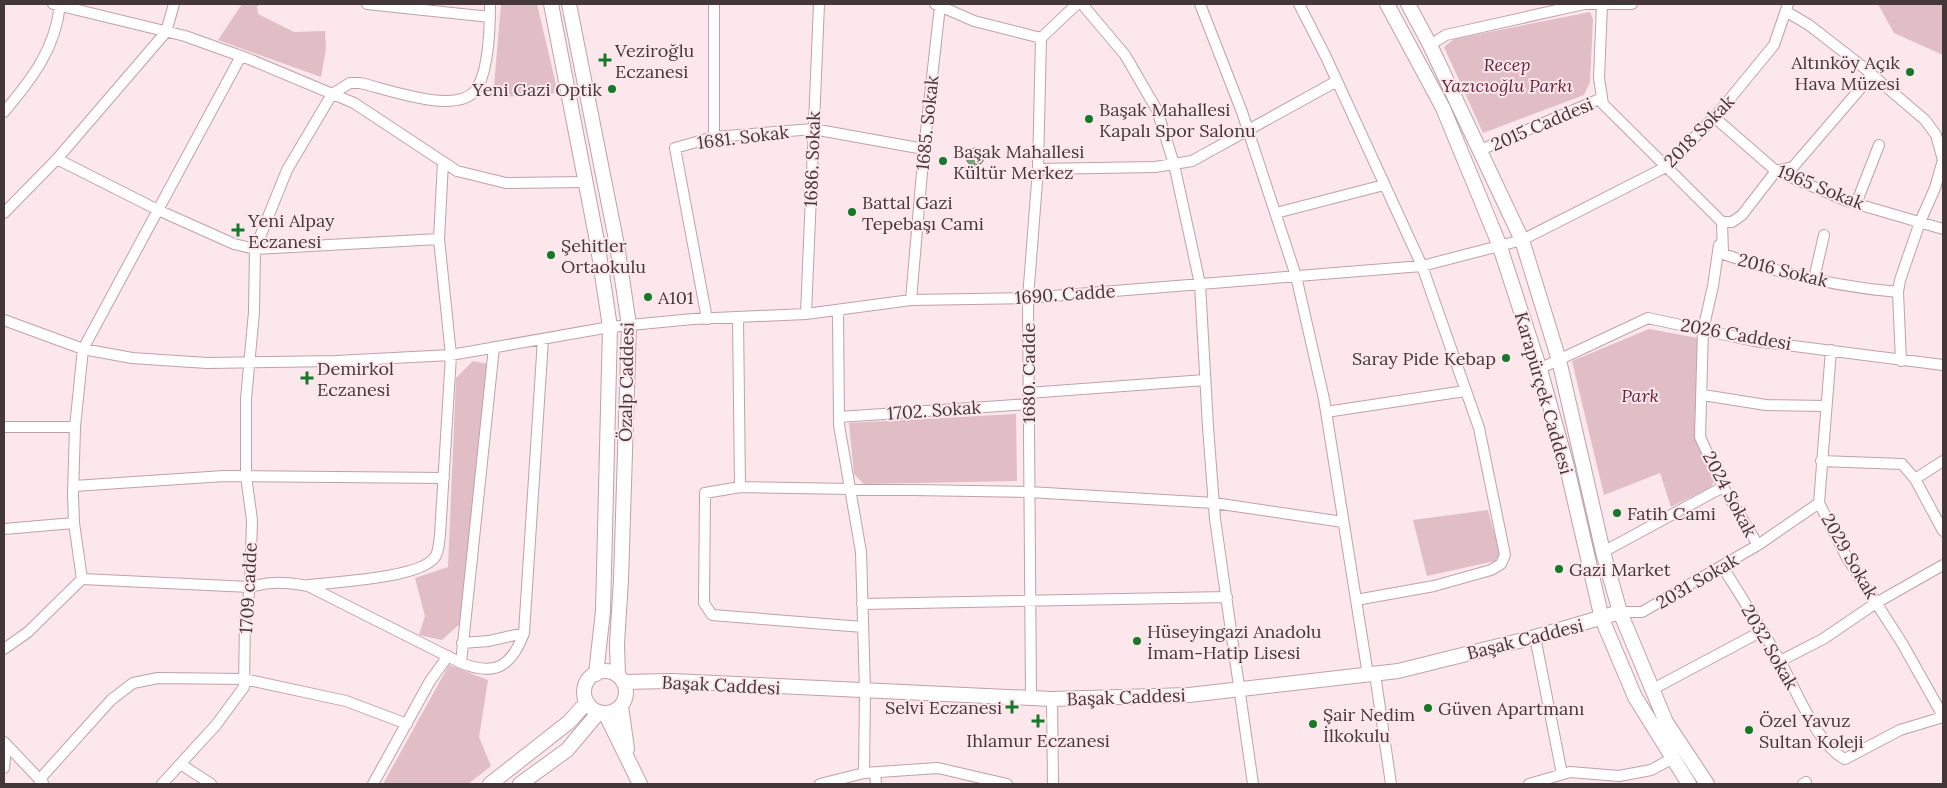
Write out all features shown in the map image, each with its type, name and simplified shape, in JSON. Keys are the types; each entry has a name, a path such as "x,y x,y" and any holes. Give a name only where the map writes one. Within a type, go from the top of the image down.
{"main road":[{"name":"Özalp Caddesi","path":"551,4 586,182 610,327 603,611 596,674"},
{"name":"Özalp Caddesi","path":"569,4 617,245 629,325 621,580 617,644 620,679"},
{"name":"Karapürçek Caddesi","path":"1387,4 1443,108 1499,244 1539,369 1566,463 1602,619 1635,697 1689,784"},
{"name":"Karapürçek Caddesi","path":"1408,4 1430,45 1478,151 1522,240 1559,360 1603,552 1620,612 1666,722 1707,784"},
{"name":"Başak Caddesi","path":"620,679 1052,699 1189,695 1398,671 1535,637 1602,619 1620,612"},
{"path":"630,762 621,706 626,694 620,679 610,672 596,674 591,677 585,689 587,702 602,713 630,762 640,784"},
{"path":"490,784 569,722 587,702"},
{"path":"520,784 567,750 602,713 611,712 621,706"}],"street":[{"path":"4,112 33,77 52,43 59,23 58,4 185,36 241,56 354,103 457,171 506,183 586,182"},
{"path":"4,213 57,159 166,32 174,4"},
{"path":"367,4 490,17"},
{"path":"332,94 350,83 360,83 447,102 465,98 475,90 482,74 490,4"},
{"path":"714,4 714,137"},
{"name":"1686. Sokak","path":"806,314 819,4"},
{"path":"937,5 974,21 1041,38 1077,4"},
{"path":"1082,4 1125,55 1157,110 1174,164 1200,284 1214,503 1253,784"},
{"path":"1200,4 1248,130 1296,276 1326,412 1356,600 1372,674 1391,784"},
{"path":"1299,4 1337,81 1422,266 1479,428 1505,555 1501,564 1491,570 1434,586 1356,600"},
{"path":"1430,45 1446,35 1584,4 1632,4"},
{"name":"2015 Caddesi","path":"1478,151 1602,98 1599,78 1602,4"},
{"name":"1685. Sokak","path":"911,300 937,5"},
{"path":"1788,8 1872,75 1924,120 1936,135 1941,150 1942,160 1935,188 1920,222 1898,292 1900,361"},
{"name":"2018 Sokak","path":"1499,244 1522,240 1666,167 1753,73 1774,45 1788,8"},
{"name":"1680. Cadde","path":"1031,698 1028,298 1038,169 1041,38"},
{"path":"82,579 74,523 74,486 75,427 83,349 241,56"},
{"path":"1602,98 1603,104 1722,222 1732,222 1742,215 1776,172 1793,167 1872,75"},
{"path":"1038,169 1155,167 1192,161 1337,81"},
{"name":"1709 cadde","path":"162,784 182,765 244,687 245,619 250,587 252,520 246,476 246,399 251,363 255,250 287,170 332,94"},
{"name":"1965 Sokak","path":"1714,117 1776,172 1856,204 1943,229"},
{"name":"1681. Sokak","path":"707,319 675,148 714,137 813,130 924,149"},
{"path":"1856,204 1879,145"},
{"path":"57,159 158,210 234,244 255,250 439,239"},
{"path":"308,586 392,575 424,568 436,557 440,535 451,355 439,239 443,162"},
{"path":"1276,213 1384,185"},
{"name":"2016 Sokak","path":"1722,222 1723,254 1814,280 1898,292"},
{"name":"2024 Sokak","path":"1722,222 1713,286 1703,330 1703,395 1700,437 1723,487 1758,545"},
{"path":"1814,280 1824,235"},
{"name":"1690. Cadde","path":"4,320 83,349 132,358 251,363 451,355 629,325 806,314 911,300 1028,298 1422,266 1499,244"},
{"path":"838,310 839,417 861,552 865,691 870,773 876,784"},
{"path":"738,318 740,488"},
{"name":"2026 Caddesi","path":"1539,369 1648,318 1754,341 1943,365"},
{"path":"4,649 28,632 82,579 250,587 283,581 308,586 460,663 490,670 502,666 520,644 524,633 543,339"},
{"path":"460,663 494,347"},
{"name":"2029 Sokak","path":"1831,350 1819,503 1846,556 1939,700 1943,716"},
{"name":"1702. Sokak","path":"839,417 1205,380"},
{"path":"1326,412 1465,391"},
{"path":"1703,395 1766,405 1826,406"},
{"path":"4,427 75,427"},
{"path":"1821,461 1902,464 1915,479 1943,531"},
{"path":"1915,479 1943,461"},
{"path":"74,486 246,476 444,478"},
{"path":"1603,552 1723,487"},
{"path":"863,627 712,615 704,603 705,493 740,488 1029,492 1214,503 1343,522"},
{"name":"2031 Sokak","path":"1620,612 1642,612 1758,545 1819,503"},
{"path":"4,529 74,523"},
{"path":"1780,661 1822,639 1876,603 1943,565"},
{"name":"2032 Sokak","path":"1722,566 1780,661 1802,704 1834,754 1845,760 1892,733 1943,716"},
{"path":"862,604 1226,597"},
{"path":"1653,689 1762,631"},
{"path":"462,643 489,641 524,633"},
{"path":"1535,637 1562,774"},
{"path":"373,784 430,681 448,656"},
{"path":"5,744 42,782 111,700 133,683 158,678 244,679 346,701 406,724"},
{"path":"1052,699 1053,784"},
{"path":"4,768 5,744"},
{"path":"1529,784 1570,772 1619,776 1651,770 1673,758"},
{"path":"182,765 211,784"},
{"path":"820,784 870,773 938,768 1007,784"}],"green space":[{"path":"242,4 260,4 257,7 258,14 294,32 325,31 326,49 321,77 218,40"},
{"path":"501,4 537,4 558,93 493,98"},
{"path":"1878,4 1943,4 1943,55 1894,33"},
{"name":"Recep Yazıcıoğlu Parkı","path":"1590,12 1593,19 1590,82 1584,95 1483,133 1444,47 1454,39"},
{"name":"Park","path":"1649,329 1698,338 1696,442 1714,481 1711,487 1671,507 1660,473 1604,495 1572,361"},
{"path":"473,361 488,364 462,622 442,640 419,635 425,616 415,578 448,567 456,378"},
{"path":"1016,414 1017,481 864,484 854,474 849,423"},
{"path":"1488,510 1500,555 1495,561 1427,576 1413,520"},
{"path":"449,665 488,680 479,737 491,766 468,784 383,784"}],"shaded area":[{"path":"975,148 981,151 984,157 981,163 975,166 969,163 966,157 969,151"}],"place":[{"name":"Veziroğlu Eczanesi","path":"605,60"},
{"name":"Altınköy Açık Hava Müzesi","path":"1910,72"},
{"name":"Yeni Gazi Optik","path":"612,89"},
{"name":"Başak Mahallesi Kapalı Spor Salonu","path":"1089,119"},
{"name":"Başak Mahallesi Kültür Merkez","path":"943,161"},
{"name":"Battal Gazi Tepebaşı Cami","path":"852,212"},
{"name":"Yeni Alpay Eczanesi","path":"238,230"},
{"name":"Şehitler Ortaokulu","path":"551,255"},
{"name":"A101","path":"648,297"},
{"name":"Saray Pide Kebap","path":"1506,358"},
{"name":"Demirkol Eczanesi","path":"307,378"},
{"name":"Fatih Cami","path":"1617,513"},
{"name":"Gazi Market","path":"1559,569"},
{"name":"Hüseyingazi Anadolu İmam-Hatip Lisesi","path":"1137,641"},
{"name":"Selvi Eczanesi","path":"1012,707"},
{"name":"Güven Apartmanı","path":"1428,708"},
{"name":"Ihlamur Eczanesi","path":"1038,721"},
{"name":"Şair Nedim İlkokulu","path":"1313,724"},
{"name":"Özel Yavuz Sultan Koleji","path":"1749,730"}]}
